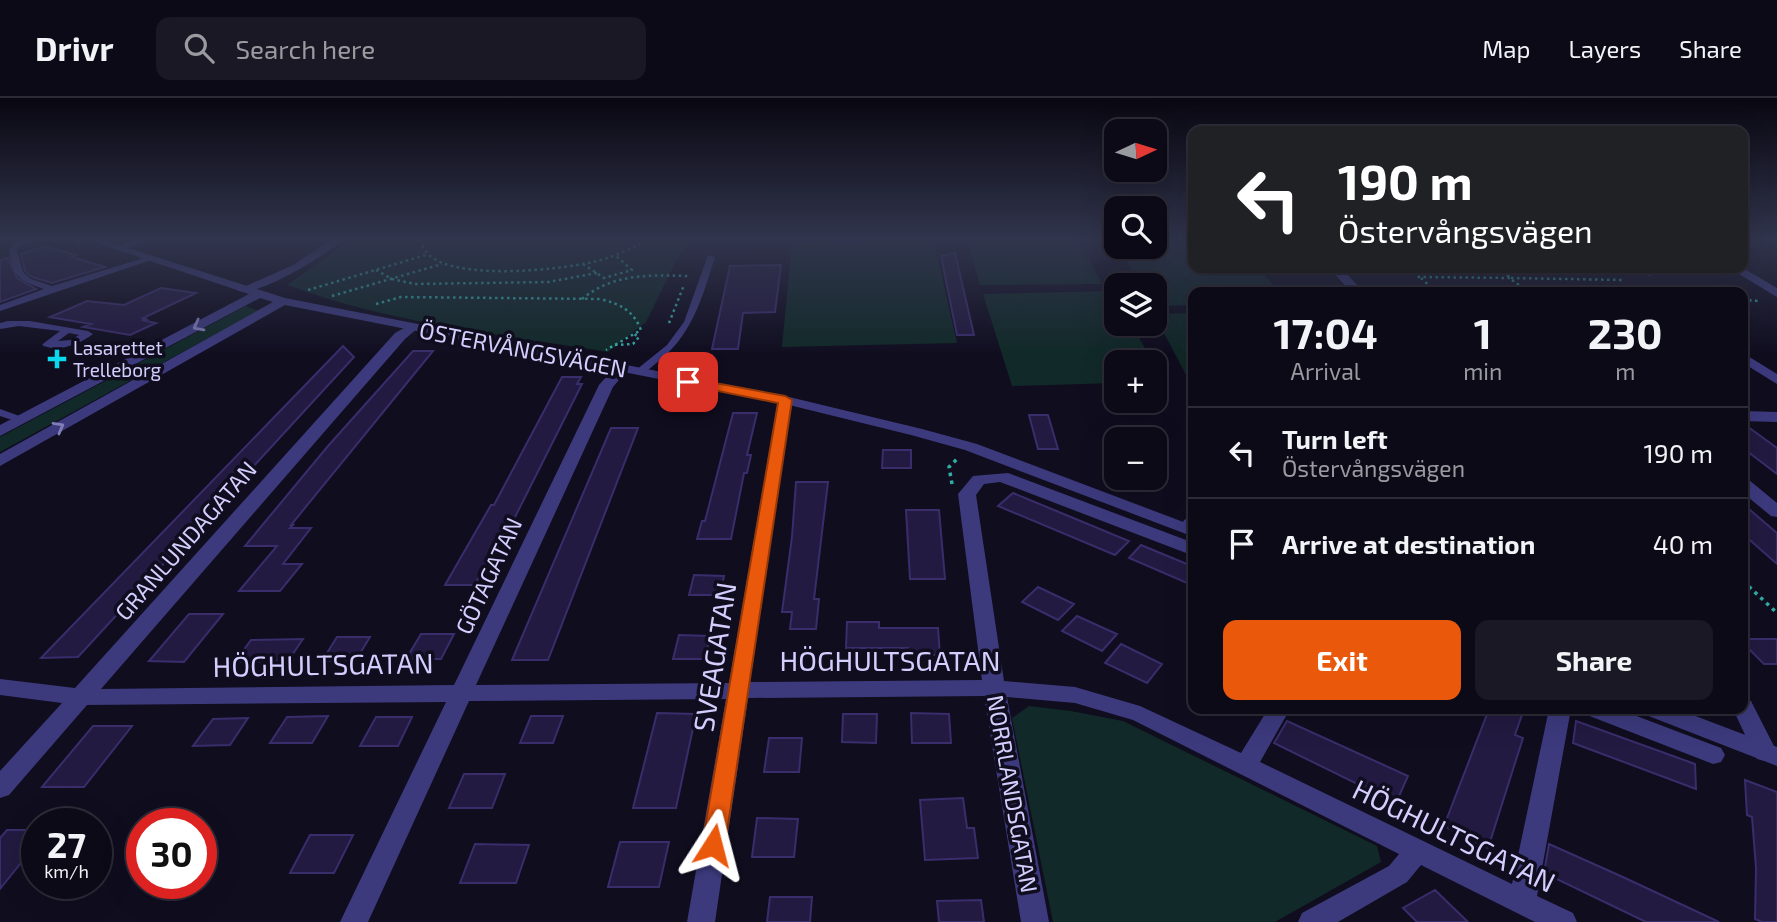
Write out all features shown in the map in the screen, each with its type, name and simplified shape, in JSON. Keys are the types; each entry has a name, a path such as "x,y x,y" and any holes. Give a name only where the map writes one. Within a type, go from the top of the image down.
{"street":[{"name":"ÖSTERVÅNGSVÄGEN","path":"208,278 283,301 411,328 785,400 971,447 1188,525"},
{"path":"243,290 270,278"},
{"path":"1753,278 1777,293"},
{"path":"0,431 258,294"},
{"path":"0,461 283,301"},
{"name":"GRANLUNDAGATAN","path":"0,788 400,336 411,328"},
{"path":"1748,361 1777,380"},
{"name":"GÖTAGATAN","path":"354,922 606,385 630,370"},
{"name":"SVEAGATAN","path":"701,922 785,400"},
{"path":"1748,416 1777,417"},
{"path":"969,506 968,494 979,480 1002,477 1188,548"},
{"path":"1748,488 1777,512"},
{"name":"NORRLANDSGATAN","path":"969,506 993,688 1035,922"},
{"name":"HÖGHULTSGATAN","path":"0,687 80,697 993,688 1075,695 1140,714 1563,922"},
{"path":"1246,766 1276,714"},
{"path":"1522,902 1559,714"},
{"path":"1608,714 1713,755"},
{"path":"1667,714 1771,754"},
{"path":"1747,714 1771,754"},
{"path":"1312,922 1398,874 1417,851"}],"lane":[{"path":"24,278 52,289"},
{"path":"1,307 86,278"},
{"path":"630,370 676,342 690,324 704,278"},
{"path":"0,326 6,323 26,324 66,331"},
{"path":"0,412 21,420"}],"path":[{"path":"301,292 347,278"},
{"path":"500,283 503,278"},
{"path":"321,299 392,279 415,284 548,282 567,278"},
{"path":"609,278 613,281"},
{"path":"582,299 591,290 622,278"},
{"path":"668,324 687,278"},
{"path":"1512,278 1523,287"},
{"path":"376,304 401,297 600,299 625,305 637,318 640,330 599,355"},
{"path":"614,345 633,344 639,337 634,334"},
{"path":"969,506 953,491 949,467 971,447"},
{"path":"1748,586 1777,613"}],"green space":[{"path":"296,278 667,278 646,322 608,352 406,318 326,298 287,285"},
{"path":"789,278 942,278 957,343 782,347"},
{"path":"978,278 1099,278 1102,284 980,285"},
{"path":"1167,278 1268,278 1275,287 1188,287 1188,305 1167,306"},
{"path":"1104,291 1104,336 1138,336 1146,350 1104,350 1104,383 1012,386 983,294"},
{"path":"246,306 258,311 0,452 0,437"},
{"path":"1188,313 1188,379 1166,336 1167,314"},
{"path":"1029,706 1123,721 1377,846 1381,862 1275,922 1053,922 1012,718"}],"building":[{"path":"0,278 18,278 36,289 0,302"},
{"path":"37,278 67,278 52,283"},
{"path":"727,278 779,278 775,312 743,313 738,349 712,349"},
{"path":"946,278 961,278 974,335 957,335"},
{"path":"161,288 196,293 143,318 146,319 142,320 156,323 130,335 83,327 91,324 50,317 87,301 124,305"},
{"path":"343,346 354,357 78,657 41,658"},
{"path":"413,351 433,351 291,525 290,528 311,528 283,564 302,564 280,591 239,591 277,546 245,546 328,446"},
{"path":"562,377 581,377 577,384 582,384 503,541 497,541 475,585 445,585 491,505 494,505"},
{"path":"733,413 757,413 747,455 751,455 747,473 744,473 731,539 697,539 702,521 705,521"},
{"path":"1029,415 1048,415 1058,449 1038,449"},
{"path":"1748,427 1777,448 1777,474 1748,452"},
{"path":"611,428 638,428 548,660 512,660"},
{"path":"883,450 911,450 911,468 882,468"},
{"path":"796,482 828,482 814,599 819,599 816,629 790,629 792,612 782,612"},
{"path":"1013,493 1129,541 1115,555 998,506"},
{"path":"1748,508 1777,533 1777,564 1748,538"},
{"path":"906,510 939,510 945,579 910,579"},
{"path":"1141,545 1188,565 1188,583 1129,558"},
{"path":"694,575 724,576 720,595 689,595"},
{"path":"1038,587 1074,604 1058,620 1022,602"},
{"path":"189,614 223,614 184,662 149,661"},
{"path":"1077,616 1117,634 1102,651 1062,631"},
{"path":"847,622 879,622 879,628 938,628 940,655 908,655 908,648 846,648"},
{"path":"421,634 454,634 441,659 406,659"},
{"path":"679,635 710,636 705,659 673,659"},
{"path":"337,637 370,637 356,660 322,661"},
{"path":"303,639 288,661 235,662 251,640"},
{"path":"1748,639 1777,639 1777,664 1764,664 1748,648"},
{"path":"1121,644 1162,664 1147,683 1105,663"},
{"path":"657,713 696,714 676,808 633,808"},
{"path":"911,713 949,714 951,743 912,743"},
{"path":"843,714 877,714 876,743 842,742"},
{"path":"1487,714 1522,714 1515,735 1523,738 1488,848 1444,826"},
{"path":"328,716 312,743 270,743 287,717"},
{"path":"531,716 563,716 553,743 520,743"},
{"path":"376,717 412,717 398,746 360,746"},
{"path":"248,718 230,745 193,746 213,719"},
{"path":"1287,721 1408,776 1396,803 1274,743"},
{"path":"1576,721 1695,764 1696,789 1573,743"},
{"path":"93,726 132,726 84,787 42,787"},
{"path":"769,738 802,738 799,772 764,772"},
{"path":"464,774 505,774 492,808 449,808"},
{"path":"1745,780 1777,792 1777,922 1755,919 1756,868 1752,817 1747,815"},
{"path":"963,798 967,828 974,828 978,858 925,860 920,800"},
{"path":"757,818 798,819 794,857 752,857"},
{"path":"7,830 21,830 21,863 0,889 0,838"},
{"path":"310,835 353,835 334,873 290,873"},
{"path":"620,842 669,842 659,887 608,887"},
{"path":"475,844 529,845 516,883 460,883"},
{"path":"1549,844 1719,922 1646,922 1544,873"},
{"path":"1435,890 1468,922 1417,922 1403,908"},
{"path":"770,897 812,897 810,922 767,922"},
{"path":"981,900 984,922 939,922 937,901"}],"place":[{"name":"Lasarettet Trelleborg","path":"57,359"}],"route":[{"path":"688,382 785,400 713,845"}]}
